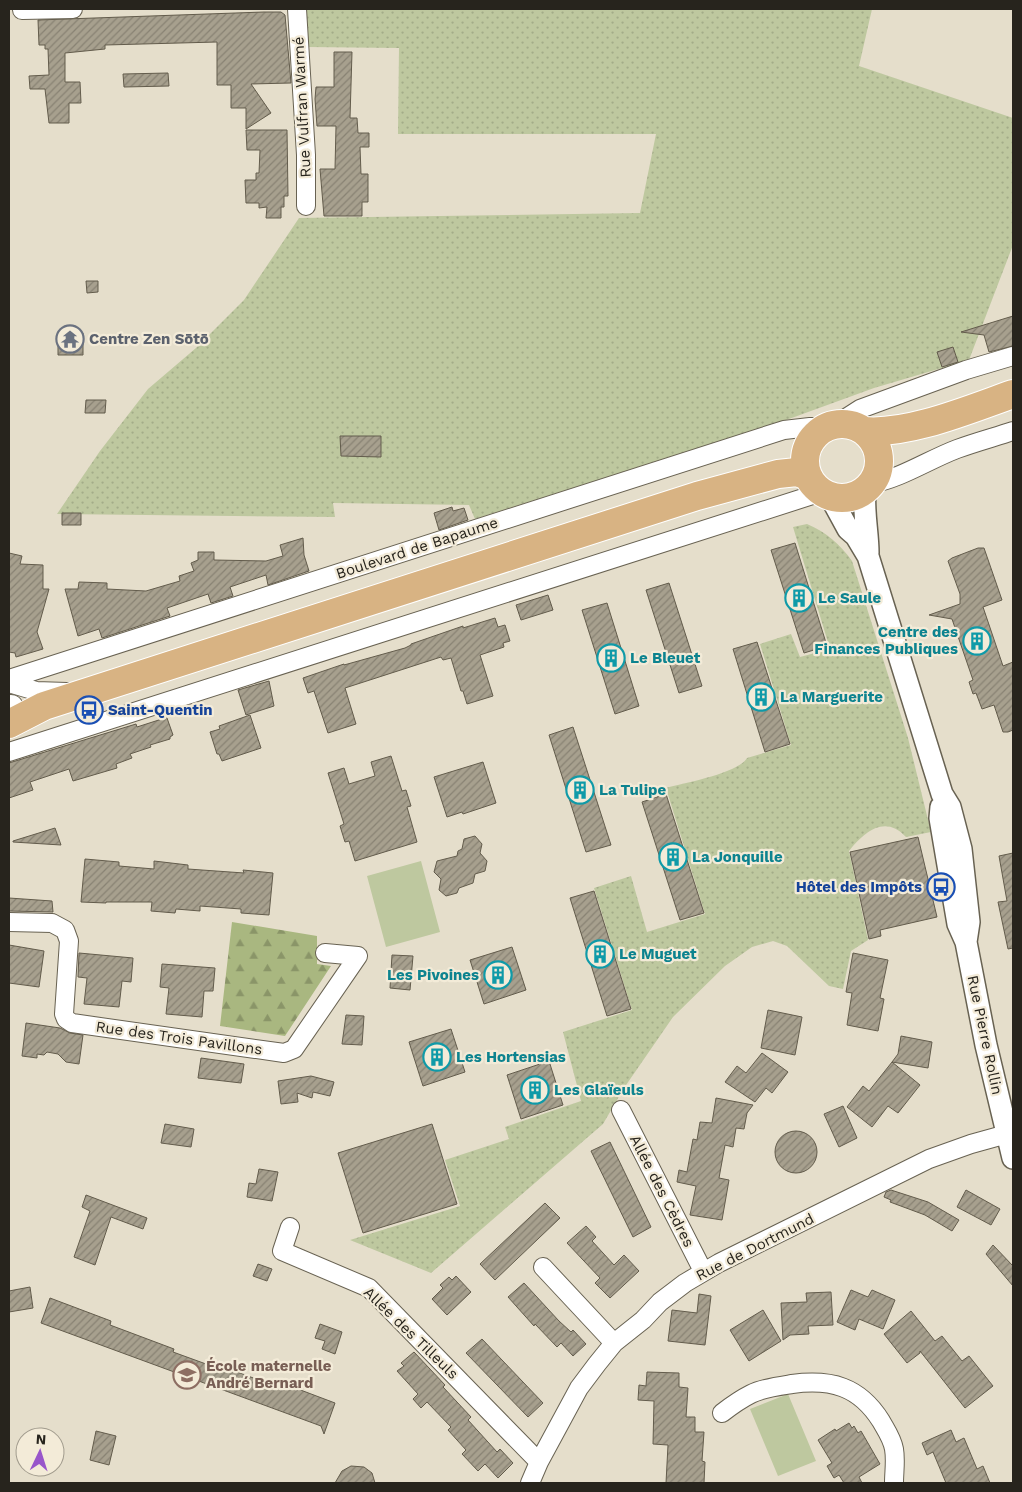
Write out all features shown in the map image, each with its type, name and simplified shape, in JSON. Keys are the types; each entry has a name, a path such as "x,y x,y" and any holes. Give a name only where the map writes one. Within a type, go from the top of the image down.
{"main road":[{"name":"Boulevard de Bapaume","path":"697,496 748,470 836,432 880,433 947,417 1013,394"},
{"name":"Boulevard de Bapaume","path":"872,480 904,444 947,417"},
{"path":"836,432 874,443 878,450 872,480 848,498 820,488 805,464 836,432"},
{"name":"Boulevard de Bapaume","path":"9,706 44,706 697,496 778,474 797,472 820,488"}],"street":[{"path":"22,10 74,9"},
{"name":"Rue Vulfran Warmé","path":"297,9 306,155 306,206"},
{"name":"Boulevard de Bapaume","path":"9,679 784,430 810,427 836,432 846,418 860,409 966,370 1013,356"},
{"path":"872,480 886,481 914,470 956,449 1013,431"},
{"name":"Rue Pierre Rollin","path":"868,556 864,502 872,480"},
{"path":"9,752 820,488"},
{"name":"Rue Pierre Rollin","path":"820,488 848,529 856,536 868,556 942,794 950,807 961,848 969,922 966,942 986,1045 1013,1158"},
{"path":"9,706 36,691 85,693"},
{"name":"Rue des Trois Pavillons","path":"9,922 52,924 65,930 69,941 64,1014 66,1019 72,1023 284,1053 294,1049 358,956 325,953"},
{"name":"Allée des Cèdres","path":"621,1110 703,1271"},
{"name":"Rue de Dortmund","path":"530,1483 539,1462 579,1388 614,1343 643,1320 660,1302 703,1271 929,1159 1007,1134"},
{"name":"Allée des Tilleuls","path":"290,1227 282,1251 369,1288 539,1462"},
{"path":"542,1267 614,1343"},
{"path":"722,1412 752,1393 780,1386 802,1383 826,1383 844,1388 858,1395 871,1405 890,1435 894,1449 894,1483"}],"green space":[{"path":"306,9 872,9 859,66 1013,118 1013,245 969,360 874,388 778,423 475,519 469,505 333,503 335,517 57,514 100,451 148,389 196,348 244,300 299,218 640,213 656,134 398,134 399,48 308,47"},
{"path":"807,524 832,539 852,561 908,738 931,832 906,837 898,830 883,826 868,832 849,851 868,940 851,951 843,989 829,986 787,946 773,941 752,947 725,966 673,1017 624,1088 603,1124 431,1273 350,1240 460,1206 445,1160 509,1139 505,1127 581,1101 563,1032 632,1010 594,888 631,876 647,932 705,914 666,788 723,773 742,763 747,758 791,745 760,644 791,634 800,657 830,649 793,527"},
{"path":"421,861 440,932 386,947 367,876"},
{"path":"232,922 317,936 317,964 331,966 285,1036 220,1026"},
{"path":"788,1394 816,1461 778,1476 750,1409"}],"building":[{"path":"281,12 285,15 291,83 251,84 271,113 246,129 246,108 231,108 231,85 217,85 217,42 105,45 105,49 65,53 65,82 80,82 81,103 69,103 69,123 49,123 45,89 30,89 29,76 49,75 48,49 45,49 45,45 39,45 38,20"},
{"path":"334,52 352,52 350,118 357,118 358,133 369,133 369,147 360,147 361,174 368,174 368,202 362,202 362,216 324,216 320,169 335,169 336,126 317,126 315,99 316,87 334,87"},
{"path":"168,73 169,86 124,87 123,74"},
{"path":"246,130 287,130 288,196 284,196 281,218 266,218 267,207 259,208 259,203 246,203 245,180 256,180 256,173 259,173 260,150 247,150"},
{"path":"86,281 98,281 98,292 87,293"},
{"path":"1013,316 1013,346 989,352 984,335 961,332"},
{"path":"58,333 83,333 83,355 58,355"},
{"path":"953,347 958,362 942,367 937,352"},
{"path":"86,400 106,400 105,413 85,413"},
{"path":"340,436 381,436 381,457 341,456"},
{"path":"452,507 453,511 464,508 468,520 439,530 434,513"},
{"path":"62,513 81,513 81,525 62,525"},
{"path":"303,538 304,555 309,571 268,585 266,575 230,587 233,596 211,603 208,594 167,608 170,616 102,638 99,629 78,636 65,589 78,589 79,582 107,583 107,589 146,591 180,581 179,576 194,571 191,563 198,560 198,552 214,552 214,560 266,561 283,556 280,545"},
{"name":"Le Saule","path":"795,543 827,646 804,653 771,550"},
{"name":"Centre des Finances Publiques","path":"978,548 984,548 1002,600 983,607 1003,666 1013,662 1013,730 1008,732 1003,732 994,705 982,709 976,693 973,694 969,682 973,680 952,619 929,615 960,604 960,594 948,561"},
{"path":"9,553 22,556 20,564 43,565 43,589 49,589 37,632 43,649 16,657 15,653 9,652"},
{"path":"669,583 702,686 679,693 646,590"},
{"path":"548,595 553,610 521,620 516,605"},
{"name":"Le Bleuet","path":"607,603 639,706 615,714 582,610"},
{"path":"495,618 498,627 505,625 510,641 503,643 504,647 480,655 493,696 467,704 451,658 443,660 441,657 345,688 356,724 328,733 314,691 308,693 303,678 344,664 405,648 411,644 463,626 463,628"},
{"name":"La Marguerite","path":"757,642 790,744 765,752 733,649"},
{"path":"269,681 274,706 246,715 238,690"},
{"path":"250,715 261,748 222,761 219,754 217,754 210,732 220,729 219,726"},
{"path":"167,718 173,735 170,739 130,754 132,758 116,764 117,768 73,781 69,769 30,782 33,790 9,798 9,763 136,724 137,727"},
{"name":"La Tulipe","path":"573,727 611,845 586,852 549,735"},
{"path":"391,756 402,791 406,790 411,806 407,807 417,842 355,861 349,841 345,842 340,826 344,824 328,773 344,768 349,784 375,776 371,762"},
{"path":"483,762 496,803 463,814 462,812 447,817 434,777"},
{"name":"La Jonquille","path":"666,794 704,913 680,920 642,802"},
{"path":"55,828 61,845 13,842 13,841"},
{"path":"475,836 482,844 480,853 487,861 485,871 475,874 473,883 459,888 457,893 446,896 439,890 441,879 434,872 437,861 457,856 458,851 462,849 464,839"},
{"path":"918,837 937,917 880,930 881,936 869,939 850,852"},
{"path":"1013,853 1013,948 1008,949 998,902 1007,901 999,856"},
{"path":"85,859 119,862 119,866 154,869 154,861 188,865 188,869 244,873 243,870 273,873 269,915 241,913 241,909 200,906 200,911 176,909 175,913 151,911 152,902 81,902"},
{"name":"Le Muguet","path":"594,891 631,1009 607,1016 570,898"},
{"path":"9,898 52,901 53,912 9,911"},
{"path":"9,945 44,951 39,987 9,983"},
{"name":"Les Pivoines","path":"512,947 526,990 484,1004 470,960"},
{"path":"79,953 133,958 131,982 122,981 119,1007 84,1004 87,978 78,977"},
{"path":"853,953 888,960 880,998 884,999 878,1031 847,1025 852,993 846,992"},
{"path":"392,955 413,956 410,990 390,988"},
{"path":"162,964 215,968 213,991 204,991 202,1017 166,1014 169,988 160,987"},
{"path":"768,1010 802,1017 795,1055 761,1048"},
{"path":"346,1015 364,1016 362,1045 342,1044"},
{"path":"26,1023 60,1028 70,1033 83,1035 79,1064 66,1062 58,1054 47,1052 44,1055 37,1054 37,1058 22,1056"},
{"name":"Les Hortensias","path":"451,1029 465,1072 423,1086 409,1042"},
{"path":"901,1036 932,1042 928,1068 892,1062 898,1054"},
{"path":"762,1053 788,1072 772,1093 766,1088 755,1102 725,1082 737,1066 746,1073"},
{"path":"201,1058 244,1064 241,1083 198,1078"},
{"name":"Les Glaïeuls","path":"549,1061 563,1105 521,1119 507,1075"},
{"path":"892,1062 920,1085 898,1113 888,1106 872,1127 847,1107 863,1086 869,1091"},
{"path":"311,1076 334,1082 330,1096 313,1092 312,1098 297,1093 298,1102 281,1104 278,1081"},
{"path":"716,1098 753,1105 747,1113 744,1129 736,1128 733,1147 725,1145 719,1178 729,1180 722,1220 690,1215 696,1186 677,1182 679,1170 687,1172 693,1139 697,1140 700,1122 712,1123"},
{"path":"843,1106 857,1138 839,1147 824,1114"},
{"path":"165,1124 194,1129 191,1147 161,1143"},
{"path":"432,1124 457,1204 363,1233 338,1153"},
{"path":"800,1131 808,1134 814,1140 817,1152 814,1164 808,1170 792,1173 784,1170 778,1164 775,1148 778,1140 784,1134"},
{"path":"610,1142 651,1227 633,1237 591,1151"},
{"path":"259,1169 278,1172 272,1201 247,1197 249,1183 256,1184"},
{"path":"891,1190 928,1202 959,1220 952,1231 925,1215 890,1202 891,1200 884,1197 886,1192"},
{"path":"966,1190 1000,1209 991,1225 957,1207"},
{"path":"86,1195 147,1218 143,1229 111,1217 95,1265 74,1257 90,1211 82,1207"},
{"path":"545,1203 560,1218 495,1280 480,1264"},
{"path":"586,1226 596,1237 592,1241 614,1265 624,1255 639,1271 610,1298 595,1283 600,1278 567,1243"},
{"path":"993,1245 1013,1266 1013,1286 986,1254"},
{"path":"258,1264 272,1269 267,1281 253,1276"},
{"path":"456,1276 471,1292 447,1315 432,1299 443,1288 440,1285 449,1277 452,1280"},
{"path":"524,1283 559,1321 571,1332 573,1330 586,1344 573,1356 561,1343 557,1347 535,1324 534,1326 508,1297"},
{"path":"30,1287 33,1308 9,1312 9,1291"},
{"path":"851,1290 868,1297 872,1290 895,1300 883,1329 859,1319 855,1330 837,1322"},
{"path":"831,1292 833,1325 808,1326 809,1334 790,1335 783,1340 781,1303 807,1302 806,1293"},
{"path":"699,1294 711,1296 705,1345 668,1341 672,1310 697,1313"},
{"path":"50,1298 111,1321 110,1325 174,1349 173,1352 206,1364 208,1361 272,1385 274,1380 335,1403 324,1434 321,1426 41,1323"},
{"path":"763,1310 781,1341 749,1361 730,1330"},
{"path":"911,1311 935,1341 942,1336 962,1361 969,1356 993,1386 965,1408 920,1351 907,1363 884,1334"},
{"path":"320,1324 342,1332 335,1354 322,1349 325,1341 315,1338"},
{"path":"482,1339 543,1403 528,1417 466,1353"},
{"path":"414,1352 445,1385 443,1387 471,1417 468,1420 497,1452 500,1449 513,1463 498,1478 485,1464 478,1471 462,1454 466,1450 448,1430 451,1427 427,1402 421,1408 413,1399 418,1394 397,1371 404,1366 401,1363"},
{"path":"647,1372 679,1373 679,1387 688,1388 686,1417 695,1417 695,1432 704,1432 702,1461 705,1462 704,1483 666,1483 668,1445 653,1444 654,1401 638,1400 639,1385 646,1386"},
{"path":"849,1423 852,1428 854,1426 858,1433 861,1431 880,1464 859,1477 862,1483 844,1483 839,1475 834,1478 827,1466 832,1463 818,1440"},
{"path":"951,1430 956,1442 964,1438 977,1469 983,1466 990,1483 946,1483 933,1452 927,1455 922,1443"},
{"path":"96,1431 116,1436 109,1465 90,1460"},
{"path":"351,1466 364,1467 372,1473 375,1483 335,1483 342,1471"}],"place":[{"name":"Centre Zen Sōtō","path":"70,339"},
{"name":"Le Saule","path":"799,598"},
{"name":"Centre des Finances Publiques","path":"977,641"},
{"name":"Le Bleuet","path":"611,658"},
{"name":"La Marguerite","path":"761,697"},
{"name":"Saint-Quentin","path":"89,710"},
{"name":"La Tulipe","path":"580,790"},
{"name":"La Jonquille","path":"673,857"},
{"name":"Hôtel des Impôts","path":"941,887"},
{"name":"Le Muguet","path":"600,954"},
{"name":"Les Pivoines","path":"498,975"},
{"name":"Les Hortensias","path":"437,1057"},
{"name":"Les Glaïeuls","path":"535,1090"},
{"name":"École maternelle André Bernard","path":"187,1375"}]}
